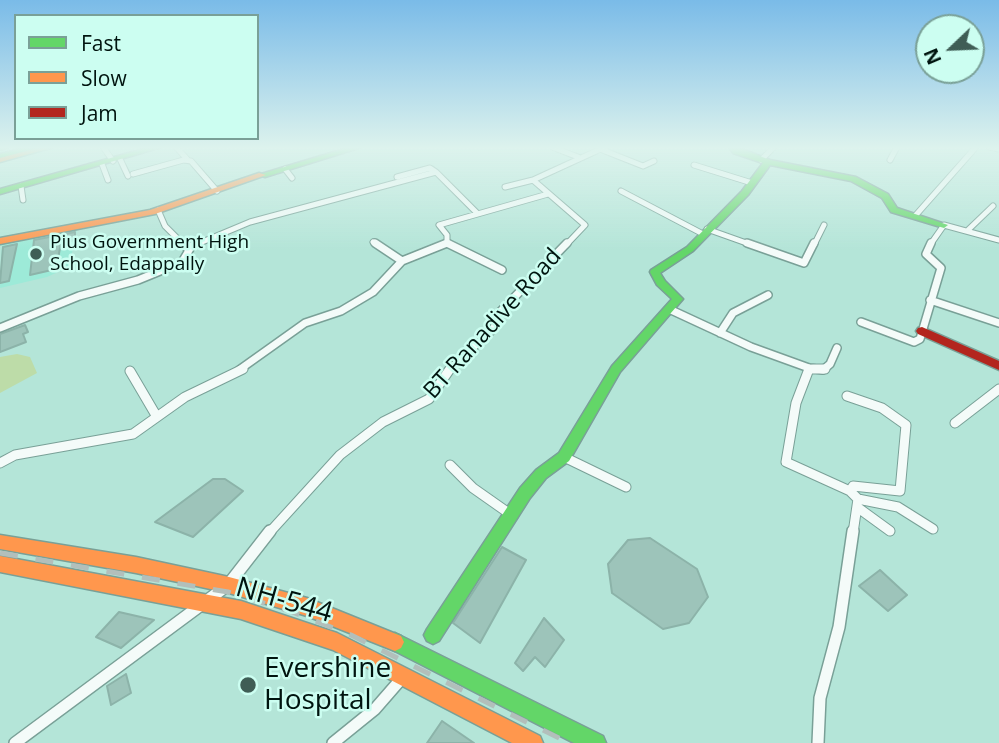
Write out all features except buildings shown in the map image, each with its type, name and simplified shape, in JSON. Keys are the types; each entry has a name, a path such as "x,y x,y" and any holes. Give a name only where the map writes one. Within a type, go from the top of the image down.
{"main road":[{"path":"0,192 37,182"},
{"path":"0,241 158,210 256,182"},
{"path":"858,182 885,196 890,201 890,208 944,225"},
{"path":"433,635 510,514 541,474 564,457 616,369 678,299 661,283 655,272 690,248 752,183"},
{"path":"922,331 999,366"},
{"name":"NH-544","path":"0,542 228,585 307,607 393,641 570,737"},
{"name":"NH-544","path":"0,564 198,604 241,610 337,642 402,678 533,743"},
{"path":"570,737 596,743"}],"street":[{"path":"209,182 217,191"},
{"path":"158,210 164,226 187,248 250,222 400,182"},
{"path":"446,182 477,213"},
{"path":"505,187 526,182"},
{"name":"BT Ranadive Road","path":"15,743 198,604 228,585 287,510 340,455 383,422 429,399 455,362 494,328 498,314 585,225 535,182"},
{"path":"748,182 752,183"},
{"path":"915,216 945,182"},
{"path":"21,186 23,200"},
{"path":"621,191 705,232 804,263 824,225"},
{"path":"447,243 447,235 439,225 548,194"},
{"path":"968,230 993,206"},
{"path":"861,322 914,342 921,338 941,268 926,254 933,238 944,225 999,240"},
{"path":"373,242 402,261"},
{"path":"0,463 15,455 134,433 185,397 246,367 306,323 341,311 373,292 402,261 447,243 502,270"},
{"path":"0,328 79,296 138,281 182,262 191,247"},
{"path":"720,333 733,313 768,295"},
{"path":"930,300 999,323"},
{"path":"669,309 720,333 808,368 822,370 830,364 837,348"},
{"path":"808,368 796,403 786,462 855,499 890,530"},
{"path":"130,371 157,417"},
{"path":"954,423 999,389"},
{"path":"818,743 820,698 839,627 855,499 853,486 900,491 905,425 882,408 847,396"},
{"path":"564,457 626,487"},
{"path":"450,465 474,488 510,514"},
{"path":"855,499 898,507 933,529"},
{"path":"419,654 433,635"},
{"path":"333,743 375,709 402,678"}],"shaded area":[{"name":"Pius Government High School, Edappally","path":"77,230 69,267 47,277 0,288 2,245"},
{"path":"17,354 30,357 37,373 0,393 0,357"}],"railway":[{"path":"0,553 228,592 290,611 351,635 569,743"}],"traffic: fast":[{"path":"0,192 36,182"},
{"path":"433,635 525,493 541,474 564,457 616,369 678,299 661,283 655,272 690,249 753,182"},
{"path":"858,182 885,196 894,210 944,225"},
{"path":"395,642 596,743"}],"traffic: slow":[{"path":"0,241 152,212 242,182"},
{"path":"0,542 136,565 229,585 307,607 395,642"},
{"path":"0,564 241,610 337,642 533,743"}],"traffic: jam":[{"path":"922,331 999,366"}],"place":[{"name":"Pius Government High School, Edappally","path":"36,254"},
{"name":"Evershine Hospital","path":"248,685"}]}
